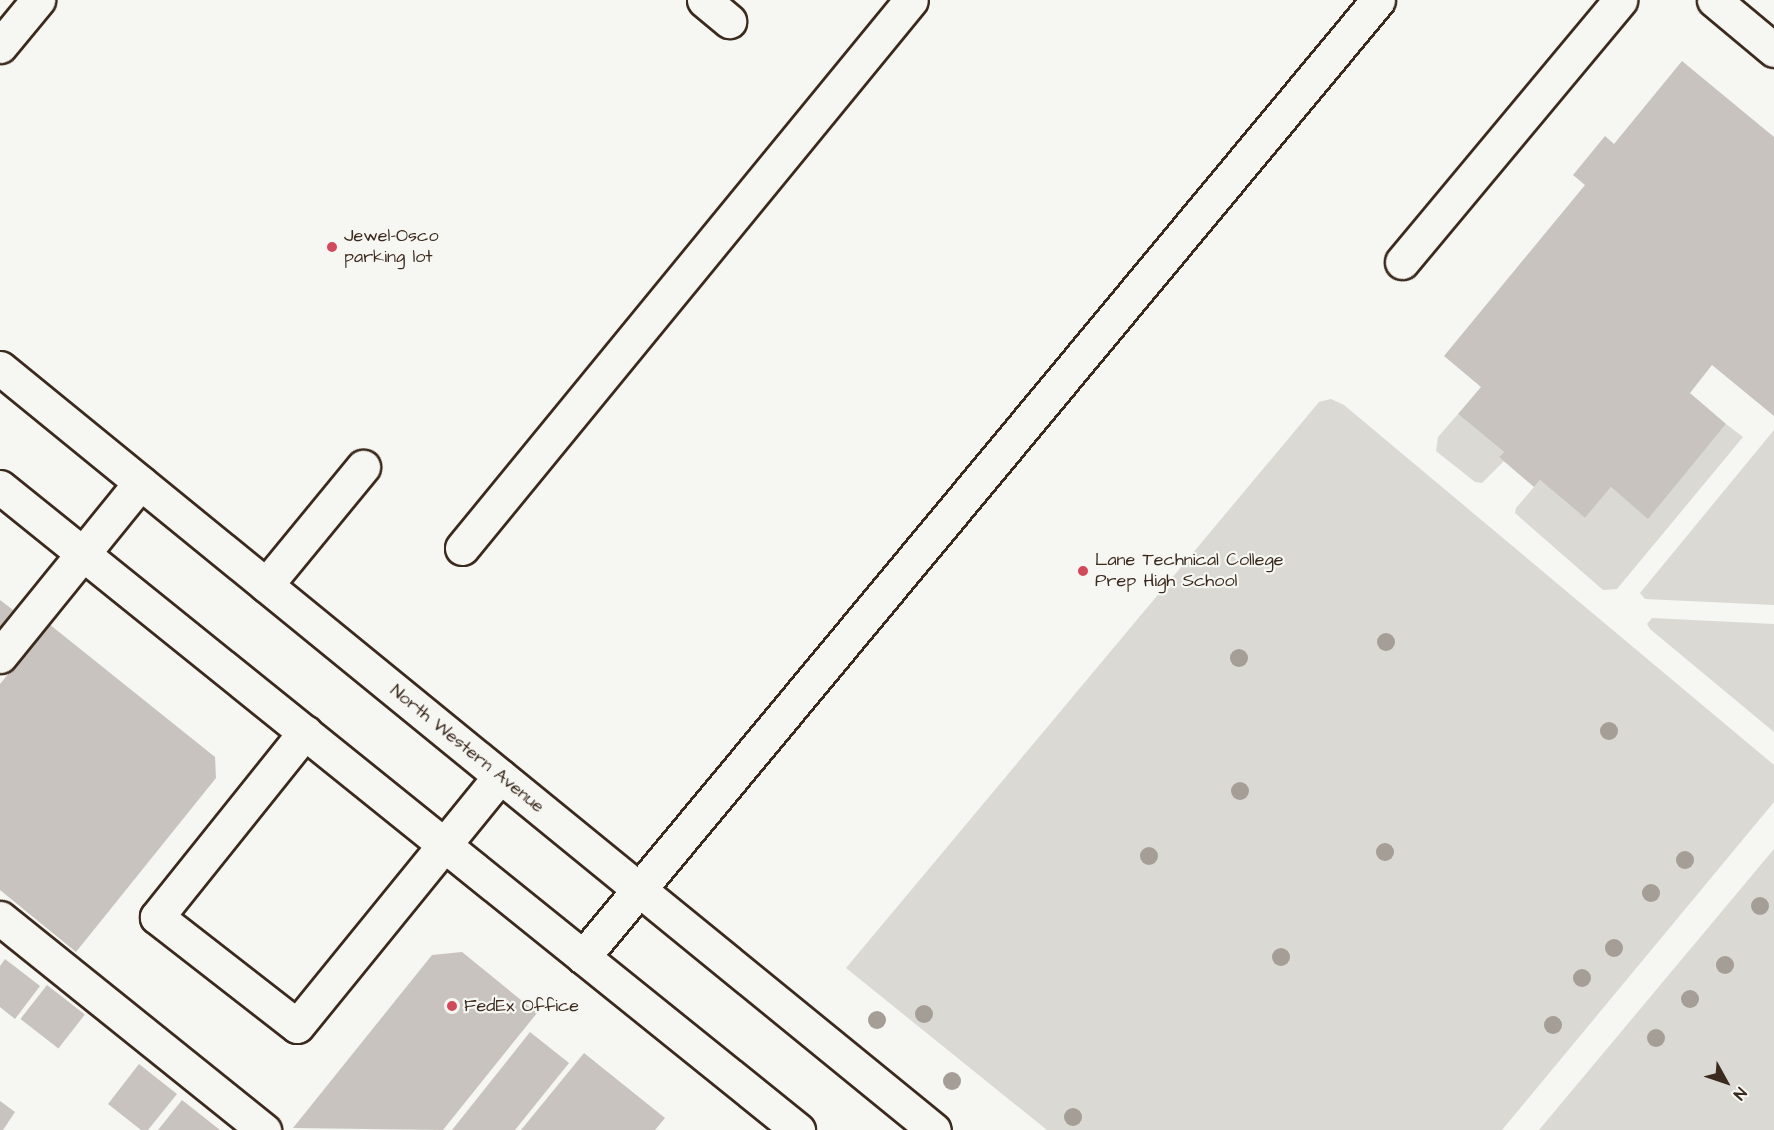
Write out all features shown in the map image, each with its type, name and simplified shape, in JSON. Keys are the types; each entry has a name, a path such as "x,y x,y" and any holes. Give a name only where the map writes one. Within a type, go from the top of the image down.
{"main road":[{"path":"0,46 38,0"},
{"path":"704,0 729,21"},
{"path":"462,548 911,0"},
{"path":"583,957 1378,0"},
{"path":"1402,262 1620,0"},
{"path":"1714,0 1774,50"},
{"name":"North Western Avenue","path":"0,368 934,1130"},
{"path":"266,585 363,467"},
{"path":"0,656 140,483"},
{"path":"0,487 798,1130"},
{"path":"305,732 157,917 297,1026 500,776"},
{"path":"0,918 264,1130"}],"shaded area":[{"path":"1331,399 1344,405 1774,765 1774,802 1502,1130 1047,1130 846,968 1319,402"},
{"path":"1458,414 1504,452 1499,457 1504,461 1482,483 1475,482 1436,451 1438,437"},
{"path":"1726,424 1743,437 1617,589 1603,590 1515,513 1516,508 1540,480 1585,518 1611,487 1648,518"},
{"path":"1774,430 1774,605 1645,599 1640,593"},
{"path":"1652,618 1774,624 1774,732 1650,629 1647,624"},
{"path":"1774,849 1774,1130 1539,1130"}],"building":[{"path":"1682,61 1774,137 1774,416 1712,365 1690,393 1726,424 1648,519 1611,487 1585,518 1540,480 1534,487 1499,457 1504,452 1458,414 1481,387 1444,356 1585,185 1573,175 1605,136 1614,144"},
{"path":"0,600 13,610 0,627"},
{"path":"49,624 215,757 216,778 76,952 0,890 0,684"},
{"path":"462,952 537,1013 443,1130 293,1128 432,955"},
{"path":"5,959 40,986 15,1019 0,1007 0,966"},
{"path":"47,985 85,1015 58,1048 21,1019"},
{"path":"530,1032 569,1063 515,1130 452,1130"},
{"path":"584,1053 665,1118 655,1130 521,1130"},
{"path":"139,1064 177,1094 148,1130 141,1130 108,1104"},
{"path":"182,1100 220,1130 158,1130"},
{"path":"0,1101 15,1112 3,1130 0,1130"}],"place":[{"name":"Jewel-Osco parking lot","path":"332,247"},
{"name":"Lane Technical College Prep High School","path":"1083,571"},
{"name":"FedEx Office","path":"452,1006"}]}
